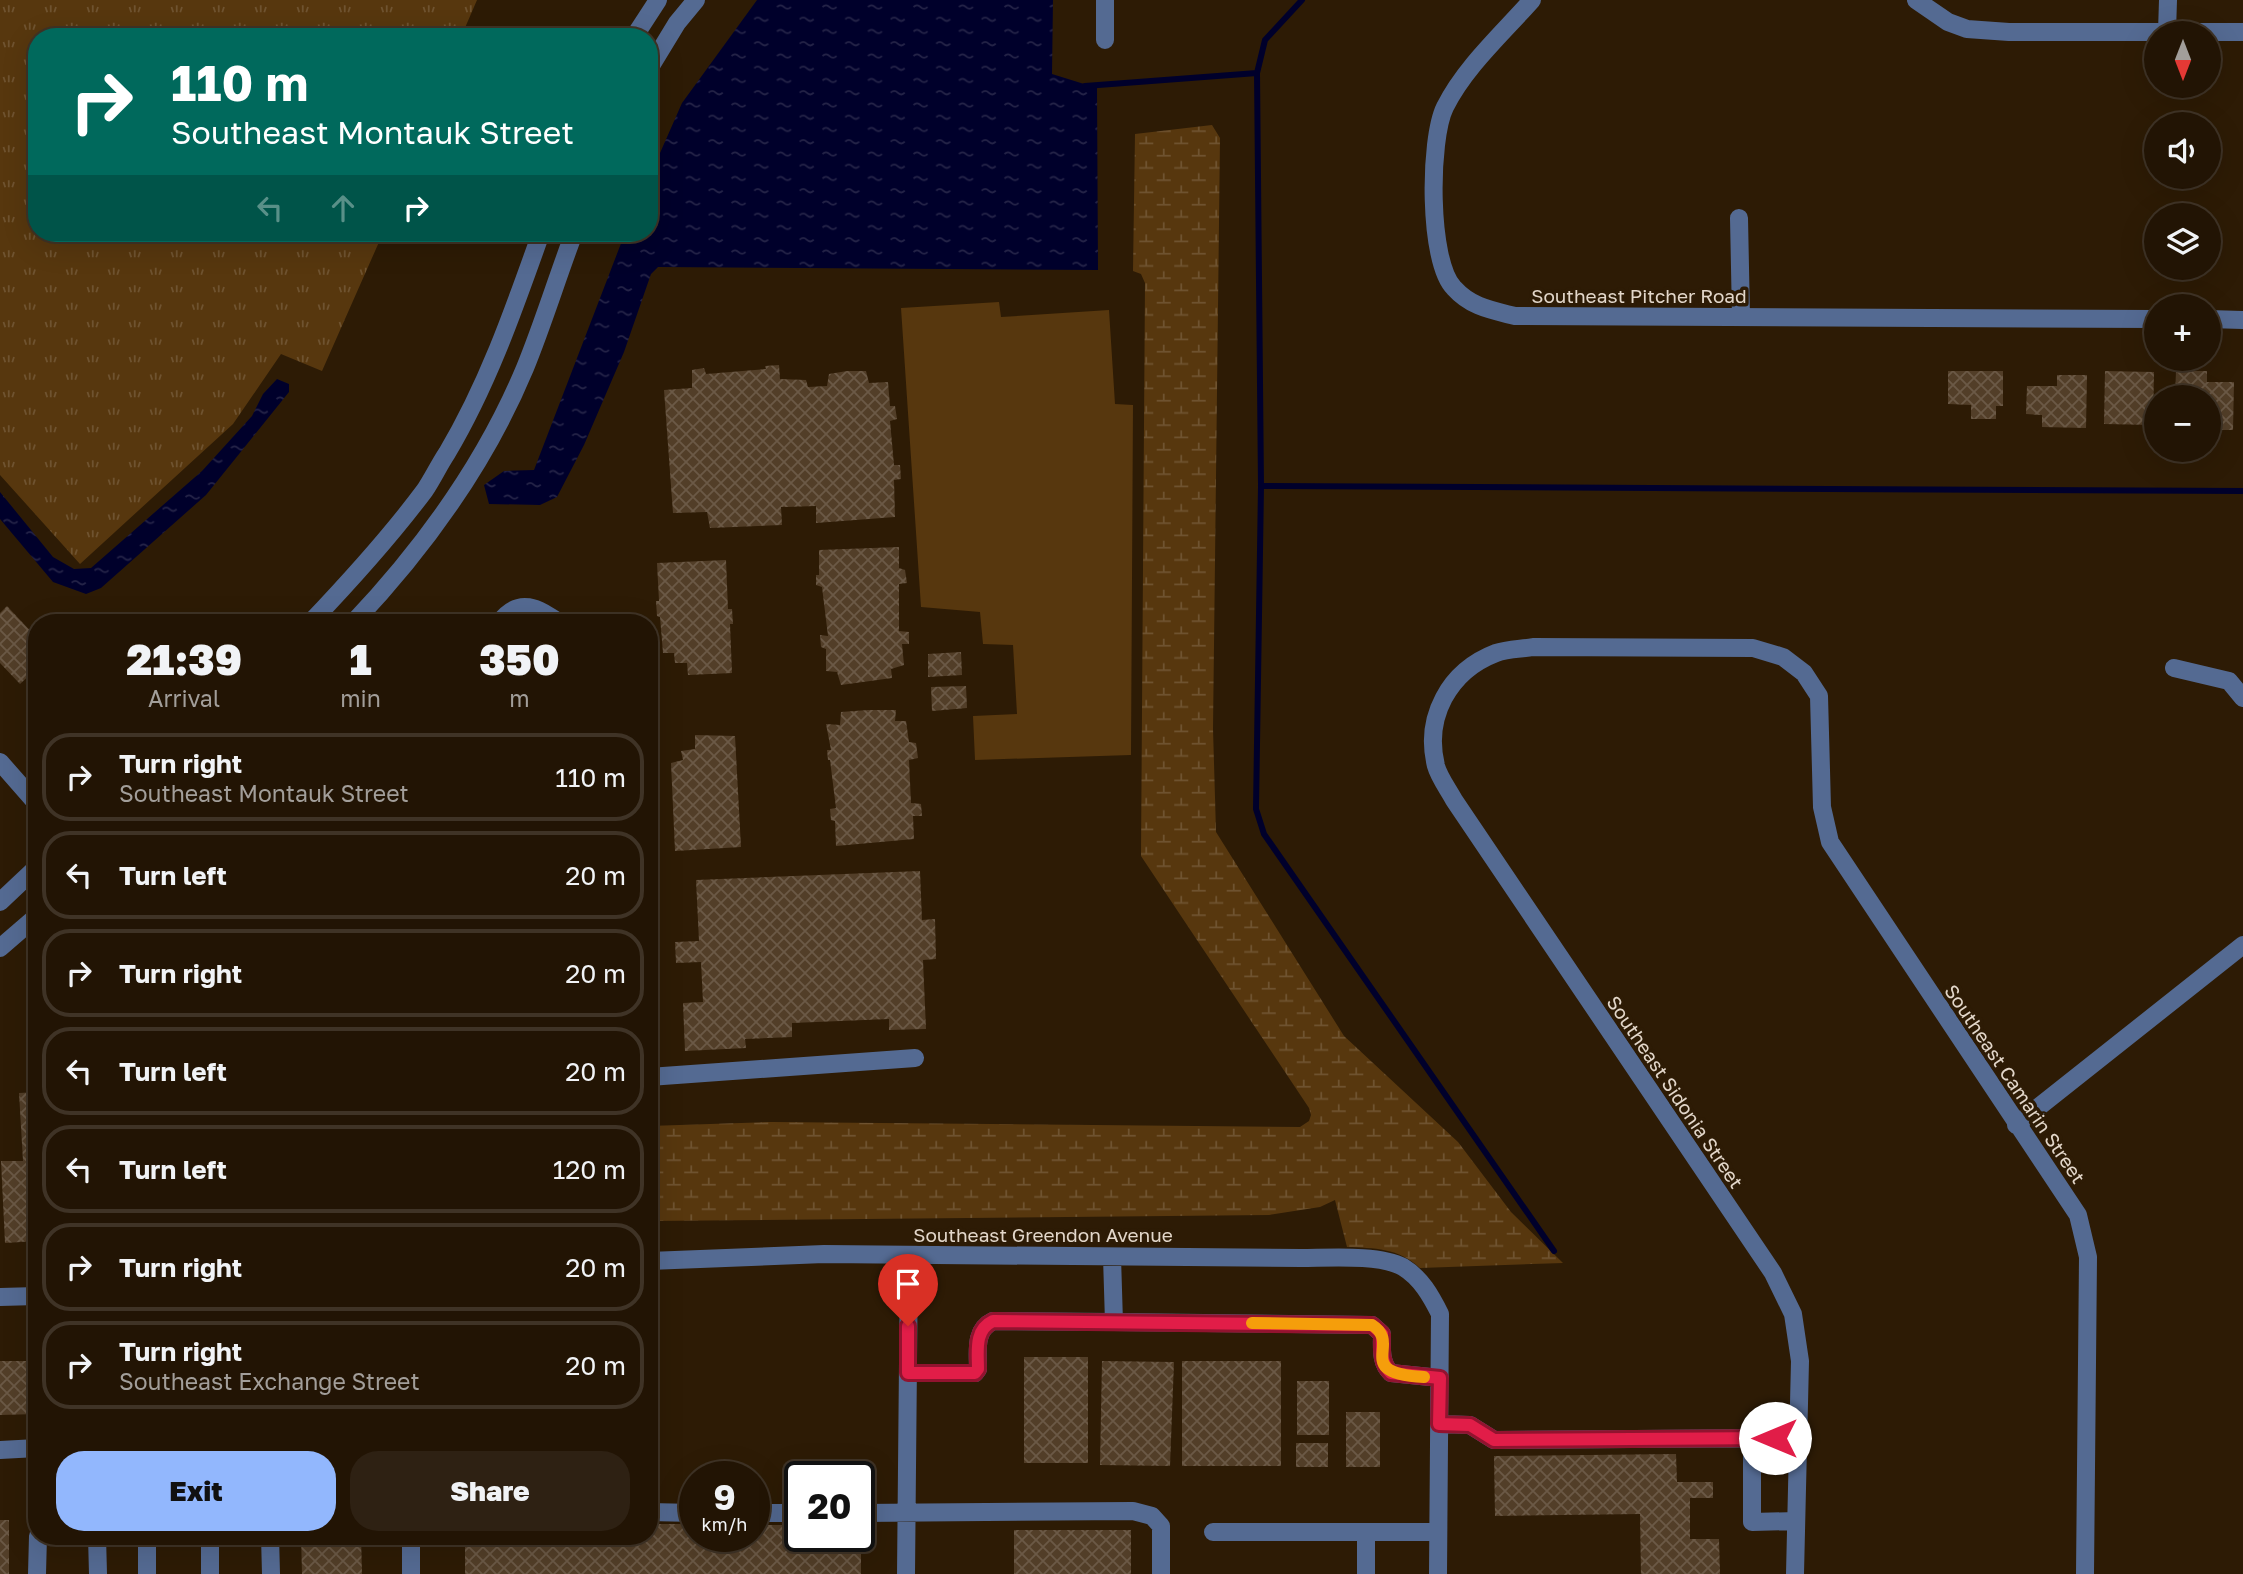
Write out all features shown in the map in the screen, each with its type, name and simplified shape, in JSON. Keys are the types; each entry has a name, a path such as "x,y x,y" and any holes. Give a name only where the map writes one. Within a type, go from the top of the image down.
{"street":[{"path":"640,28 657,0"},
{"path":"658,52 696,0"},
{"path":"1105,0 1105,40"},
{"name":"Southeast Pitcher Road","path":"1532,0 1459,82 1443,110 1435,143 1438,256 1452,287 1477,307 1515,316 2144,319"},
{"path":"1916,0 1948,22 1967,29 2008,32 2144,32"},
{"path":"2168,0 2168,21"},
{"path":"2221,32 2243,32"},
{"path":"1739,218 1741,317"},
{"path":"318,614 359,571 426,489 471,411 515,308 538,242"},
{"path":"361,614 409,560 458,493 485,448 525,367 571,242"},
{"path":"2221,319 2243,320"},
{"path":"494,357 525,367"},
{"path":"508,614 521,606 532,607 547,614"},
{"name":"Southeast Camarin Street","path":"1465,669 1497,652 1534,647 1753,648 1783,657 1804,673 1819,696 1822,807 1830,842 2078,1215 2088,1257 2085,1574"},
{"path":"2174,668 2229,681 2243,698"},
{"name":"Southeast Sidonia Street","path":"1465,669 1447,689 1437,712 1432,740 1436,768 1461,811 1773,1273 1793,1314 1800,1361 1796,1574"},
{"path":"0,762 28,794"},
{"path":"0,902 28,876"},
{"path":"0,948 28,924"},
{"path":"2016,1125 2243,945"},
{"path":"658,1076 915,1058"},
{"name":"Southeast Greendon Avenue","path":"658,1261 824,1254 1378,1260 1403,1267 1427,1289 1440,1314 1440,1378"},
{"path":"906,1574 909,1256"},
{"path":"1112,1257 1114,1322"},
{"path":"0,1297 28,1296"},
{"path":"908,1373 975,1373 978,1369 980,1333 986,1324 993,1321 1372,1325 1382,1334 1383,1359 1385,1367 1391,1373 1440,1378 1438,1574"},
{"path":"1439,1424 1470,1425 1494,1440 1798,1438"},
{"path":"1752,1438 1752,1522 1796,1521"},
{"path":"0,1450 28,1448"},
{"path":"875,1513 1133,1511 1152,1516 1161,1526 1161,1574"},
{"path":"658,1512 679,1513"},
{"path":"1213,1532 1438,1532"},
{"path":"1366,1532 1366,1574"},
{"path":"37,1574 38,1545"},
{"path":"97,1545 98,1574"},
{"path":"147,1545 147,1574"},
{"path":"210,1545 210,1574"},
{"path":"270,1545 271,1574"},
{"path":"411,1545 411,1574"}],"green space":[{"path":"0,0 477,0 465,28 28,28 28,242 379,242 322,371 281,354 233,424 80,564 0,475"},
{"path":"1212,125 1220,138 1213,729 1216,832 1344,1036 1458,1142 1511,1212 1563,1263 1420,1268 1395,1253 1347,1247 1335,1200 1320,1207 1269,1215 658,1221 658,1126 771,1122 1300,1127 1309,1121 1309,1108 1141,856 1145,283 1141,274 1133,271 1135,134"},
{"path":"999,302 1001,317 1109,310 1115,404 1133,405 1131,755 975,760 973,716 1017,714 1013,645 983,644 980,612 921,607 901,308"}],"water":[{"path":"757,0 1053,0 1052,74 1097,88 1098,270 658,267 651,274 624,352 584,445 557,497 540,505 489,504 484,485 504,471 534,470 622,242 658,242 658,158 682,103"},
{"path":"277,379 289,384 289,392 206,495 101,588 86,594 53,582 0,519 0,492 53,557 74,569 91,568 202,471 252,416 263,394"}],"building":[{"path":"779,365 780,379 806,380 808,387 827,386 829,374 847,371 866,371 869,383 888,382 890,406 895,406 897,419 890,421 894,465 900,465 901,479 894,480 895,517 816,523 816,506 781,507 782,525 710,528 707,512 673,513 664,390 692,388 692,370 704,368 706,374 766,369 765,366"},
{"path":"1948,371 2003,371 2003,406 1996,406 1996,419 1971,419 1971,405 1948,404"},
{"path":"2105,371 2154,372 2154,385 2144,385 2144,425 2104,424"},
{"path":"2176,371 2207,371 2207,382 2234,382 2233,430 2221,430 2221,385 2175,385"},
{"path":"2057,375 2087,375 2086,428 2042,427 2042,415 2026,414 2027,386 2057,386"},
{"path":"899,547 899,568 905,570 907,583 899,584 899,631 909,632 909,644 902,644 904,665 891,669 892,678 841,685 837,672 826,671 826,649 821,647 820,635 828,636 822,587 816,585 816,575 819,575 819,550"},
{"path":"726,560 728,609 732,609 733,624 730,624 732,673 688,675 687,663 675,663 674,653 663,653 656,601 659,601 657,563"},
{"path":"7,606 28,628 28,676 20,684 0,663 0,613"},
{"path":"961,652 962,675 928,677 928,654"},
{"path":"966,686 967,708 932,711 931,687"},
{"path":"896,710 895,721 906,721 909,742 916,743 918,758 909,760 911,803 921,804 922,816 913,816 914,839 836,846 835,821 831,820 830,809 836,808 828,760 827,750 831,750 826,724 840,725 841,712"},
{"path":"695,735 735,736 741,847 675,851 671,763 683,760 681,751 695,749"},
{"path":"920,871 922,920 935,919 936,959 923,960 926,1029 889,1030 889,1019 792,1023 792,1037 745,1039 746,1048 685,1051 683,1003 703,1002 701,962 676,963 675,942 699,941 696,880"},
{"path":"28,1092 28,1242 5,1243 1,1161 23,1161 19,1093"},
{"path":"1024,1357 1088,1357 1088,1463 1024,1463"},
{"path":"0,1361 28,1361 28,1414 0,1415"},
{"path":"1102,1361 1174,1362 1170,1466 1100,1465"},
{"path":"1182,1361 1281,1361 1281,1466 1182,1466"},
{"path":"1297,1381 1329,1381 1329,1435 1297,1435"},
{"path":"1346,1412 1380,1412 1380,1467 1346,1467"},
{"path":"1296,1443 1328,1443 1328,1467 1296,1467"},
{"path":"1676,1454 1677,1482 1713,1482 1713,1498 1690,1498 1690,1539 1719,1539 1720,1574 1641,1574 1640,1514 1495,1516 1494,1456"},
{"path":"0,1520 9,1520 9,1574 0,1574"},
{"path":"658,1524 679,1524 679,1552 770,1552 770,1525 784,1525 784,1552 861,1552 861,1574 465,1574 465,1545 658,1545"},
{"path":"1014,1530 1131,1530 1131,1574 1014,1574"},
{"path":"301,1545 361,1545 362,1574 302,1574"}],"waterway":[{"path":"1302,0 1265,40 1257,73 1261,486 1256,809 1264,834 1554,1251"},
{"path":"1085,86 1257,73"},
{"path":"1261,486 2243,491"}],"slow traffic":[{"path":"1252,1323 1372,1325 1382,1334 1383,1359 1385,1367 1391,1373 1424,1377"}],"route":[{"path":"908,1326 908,1373 975,1373 978,1369 980,1333 986,1324 993,1321 1372,1325 1382,1334 1383,1359 1385,1367 1391,1373 1440,1378 1439,1424 1470,1425 1494,1440 1775,1438"}]}
